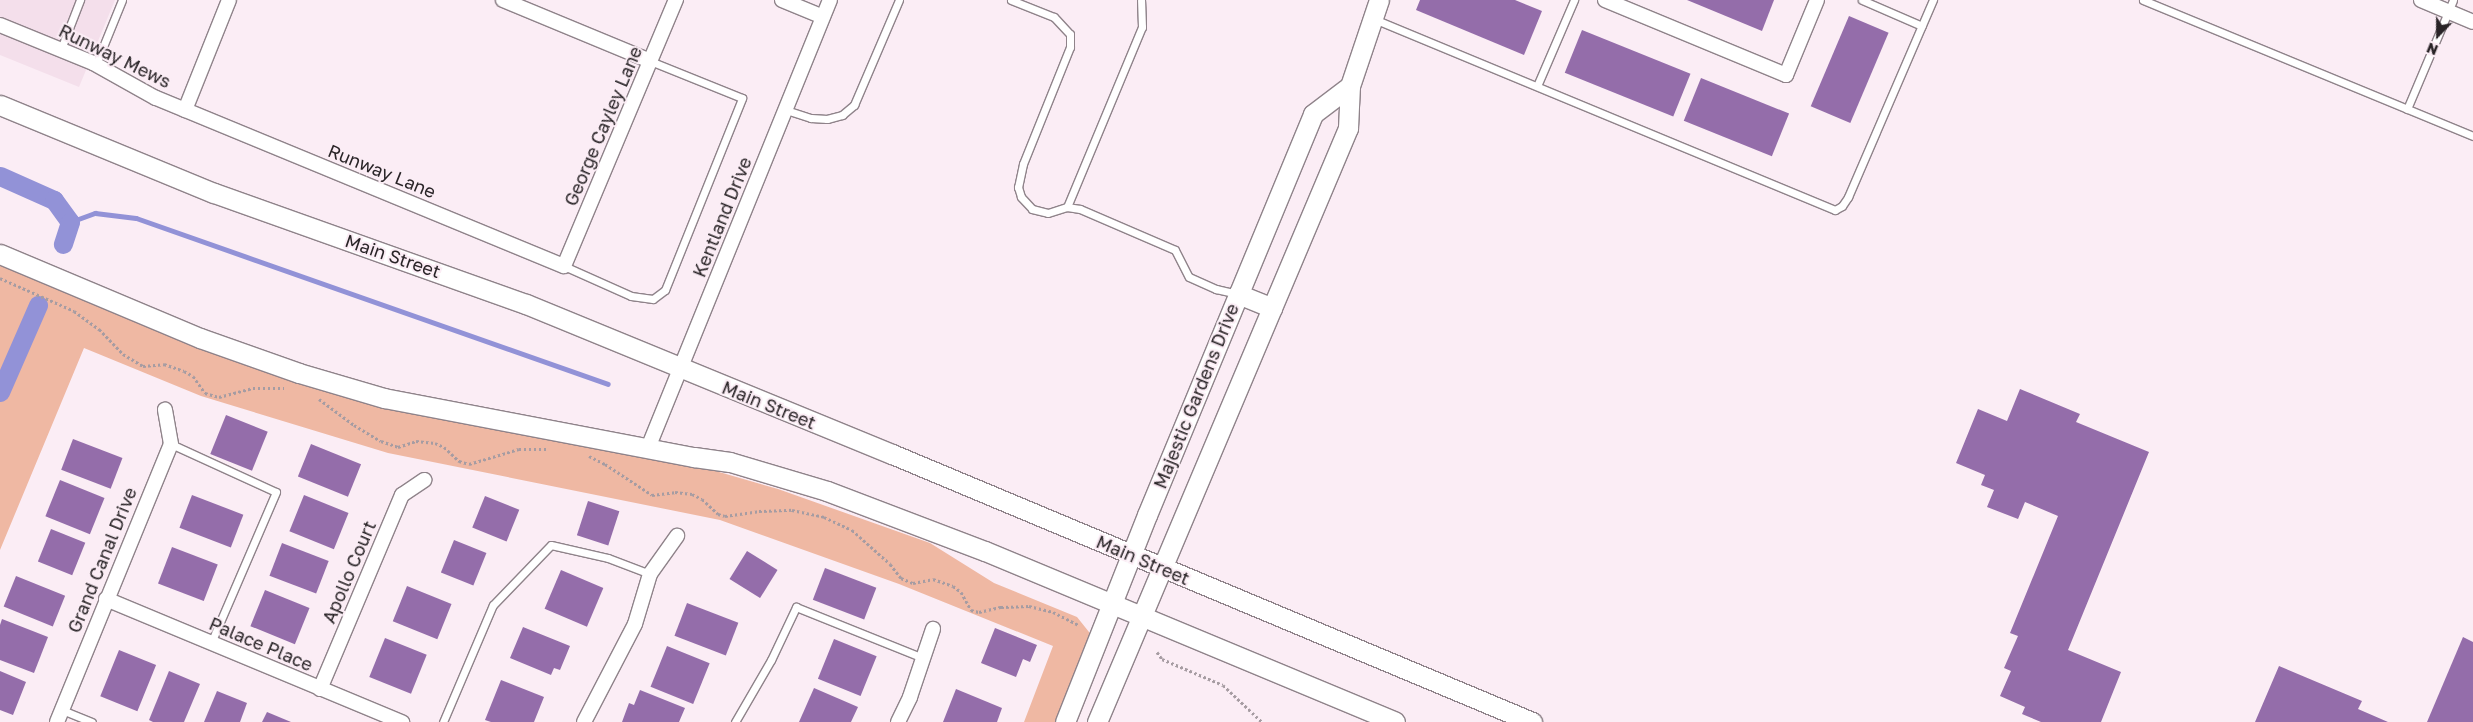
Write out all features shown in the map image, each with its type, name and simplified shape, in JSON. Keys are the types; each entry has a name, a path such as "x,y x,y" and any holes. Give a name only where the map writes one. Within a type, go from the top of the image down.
{"main road":[{"name":"Majestic Gardens Drive","path":"1098,722 1348,128 1350,86 1379,0"},
{"name":"Majestic Gardens Drive","path":"1066,722 1238,294 1313,114 1350,86"},
{"name":"Main Street","path":"0,106 214,193 526,304 680,369 892,454 1522,720"},
{"path":"0,254 200,338 327,381 384,398 730,462 827,491 985,551 1395,722"},
{"path":"1238,294 1272,308"}],"street":[{"path":"185,110 229,0"},
{"path":"502,0 650,61"},
{"name":"George Cayley Lane","path":"564,266 676,0"},
{"path":"782,0 824,17"},
{"name":"Kentland Drive","path":"648,448 830,0"},
{"path":"1605,0 1786,75 1817,0"},
{"path":"2421,0 2451,6 2473,22"},
{"name":"Runway Mews","path":"0,25 96,64 146,94 185,110"},
{"name":"Runway Lane","path":"185,110 564,266"},
{"path":"165,410 171,444"},
{"name":"Grand Canal Drive","path":"59,716 171,444"},
{"name":"Apollo Court","path":"320,689 402,495 424,480"},
{"path":"584,722 635,624 650,574 676,536"},
{"name":"Palace Place","path":"106,599 402,722"},
{"path":"898,722 933,629"}],"lane":[{"path":"61,49 80,0"},
{"path":"96,64 122,0"},
{"path":"786,110 811,118 827,119 842,115 854,105 899,0"},
{"path":"1011,0 1054,17 1070,34 1070,46 1023,164 1018,187 1022,197 1032,209 1048,213 1067,207 1080,209 1174,250 1189,277 1216,289 1238,294"},
{"path":"1067,207 1142,27 1141,0"},
{"path":"1537,86 1574,0"},
{"path":"1862,0 1922,26"},
{"path":"1372,18 1835,210 1842,206 1848,197 1933,0"},
{"path":"2143,0 2473,136"},
{"path":"2407,109 2451,6"},
{"path":"564,266 631,296 653,300 665,290 742,98 650,61"},
{"path":"171,444 276,492 211,643"},
{"path":"443,722 493,605 551,545 608,558 650,574"},
{"path":"735,722 771,660 796,607 923,658"},
{"path":"59,716 92,722"}],"path":[{"path":"0,278 74,311 99,329 123,354 143,366 164,364 184,370 193,376 205,393 219,397 253,388 286,389"},
{"path":"317,398 381,441 398,447 416,441 435,443 444,447 459,461 469,464 519,449 556,448"},
{"path":"582,453 605,464 652,495 676,492 692,494 702,499 718,514 725,516 759,511 792,510 824,516 852,530 890,564 901,578 914,583 933,579 953,586 961,592 971,610 979,612 1000,607 1029,606 1053,612 1079,624"},
{"path":"1157,652 1162,659 1223,685 1262,722"}],"shaded area":[{"path":"0,0 115,0 79,87 0,55"},
{"path":"0,262 220,352 688,463 778,489 930,543 994,583 1077,617 1093,637 1058,722 1024,722 1053,646 899,584 720,520 388,453 201,396 84,348 0,550"}],"building":[{"path":"1420,0 1515,0 1542,11 1524,55 1416,10"},
{"path":"1687,0 1774,0 1762,31"},
{"path":"1849,16 1889,33 1850,123 1811,106"},
{"path":"1582,30 1690,74 1673,116 1565,73"},
{"path":"1701,78 1789,114 1772,156 1684,121"},
{"path":"2020,389 2080,414 2076,422 2149,452 2068,650 2121,672 2101,722 2041,722 2022,714 2025,707 2000,696 2011,671 2004,668 2018,636 2010,633 2058,516 2025,502 2018,519 1987,507 1994,490 1981,485 1985,475 1956,463 1978,409 2007,421"},
{"path":"226,415 268,432 252,471 210,454"},
{"path":"73,439 122,458 111,489 61,470"},
{"path":"311,444 361,464 348,497 298,476"},
{"path":"60,480 105,498 90,534 45,516"},
{"path":"192,495 243,515 231,547 179,528"},
{"path":"304,495 349,513 334,549 289,531"},
{"path":"485,496 519,510 507,541 472,528"},
{"path":"588,501 619,511 608,545 577,535"},
{"path":"51,529 85,543 72,575 38,561"},
{"path":"454,540 486,553 473,586 441,572"},
{"path":"282,543 329,561 316,594 269,576"},
{"path":"172,547 218,565 204,601 158,583"},
{"path":"747,551 778,570 760,598 730,579"},
{"path":"825,568 876,588 864,619 813,600"},
{"path":"561,570 603,588 587,627 545,609"},
{"path":"16,576 65,596 53,626 4,607"},
{"path":"407,586 452,604 437,639 393,621"},
{"path":"265,590 310,608 295,644 250,626"},
{"path":"687,603 738,623 726,655 674,636"},
{"path":"2,619 48,637 34,673 0,660 0,625"},
{"path":"523,627 570,646 560,670 554,668 551,675 510,658"},
{"path":"995,628 1037,645 1030,662 1023,659 1016,677 981,663"},
{"path":"2463,637 2473,642 2473,722 2427,722"},
{"path":"385,638 427,655 411,694 369,677"},
{"path":"834,639 877,656 861,696 818,679"},
{"path":"667,646 710,663 693,704 651,687"},
{"path":"119,650 156,665 137,711 100,696"},
{"path":"2279,666 2362,701 2358,709 2388,722 2255,722"},
{"path":"0,671 26,682 13,715 0,710"},
{"path":"169,671 200,684 184,722 153,722 149,720"},
{"path":"501,680 544,697 534,722 491,722 485,720"},
{"path":"814,688 858,707 851,722 799,722"},
{"path":"956,689 1002,708 997,722 943,722"},
{"path":"640,690 685,708 679,722 622,722 629,703 634,705"},
{"path":"217,691 247,703 240,722 204,722"},
{"path":"267,712 291,722 262,722"}],"waterway":[{"path":"0,176 54,200 70,222 63,244"},
{"path":"70,222 95,213 136,218 608,384"},
{"path":"0,392 38,305"}]}
